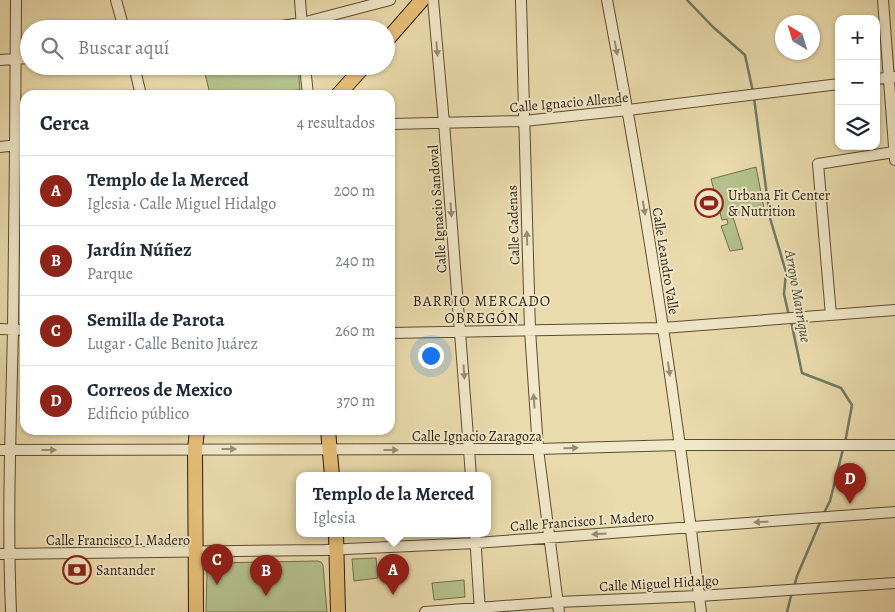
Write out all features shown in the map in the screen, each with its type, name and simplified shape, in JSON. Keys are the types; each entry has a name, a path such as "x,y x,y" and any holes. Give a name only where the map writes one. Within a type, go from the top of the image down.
{"main road":[{"path":"395,31 422,0"},
{"path":"342,90 356,75"},
{"path":"196,435 196,612"},
{"path":"328,435 332,472"},
{"path":"336,537 338,612"}],"street":[{"path":"10,612 4,554 4,450 13,330 20,144 15,59 16,0"},
{"path":"116,0 122,20"},
{"path":"300,0 302,20"},
{"path":"322,20 390,0"},
{"name":"Calle Ignacio Sandoval","path":"433,0 471,472"},
{"name":"Calle Cadenas","path":"521,0 530,330 538,449 548,538 559,607"},
{"name":"Calle Leandro Valle","path":"607,0 628,110 663,328 701,612"},
{"path":"831,315 818,164 895,156 892,77 883,0"},
{"path":"0,60 20,59"},
{"path":"136,75 140,90"},
{"path":"306,75 307,90"},
{"name":"Calle Ignacio Allende","path":"395,124 524,121 835,85"},
{"path":"0,147 20,144"},
{"path":"395,333 460,330 663,328 895,310"},
{"path":"0,329 20,330"},
{"name":"Calle Ignacio Zaragoza","path":"4,450 469,450 679,445 895,444"},
{"name":"Calle Francisco I. Madero","path":"4,554 336,550 475,538 548,538 895,512"},
{"path":"475,538 480,610"},
{"name":"Calle Miguel Hidalgo","path":"425,612 559,607 895,582"}],"green space":[{"path":"205,75 299,75 300,90 209,90"},
{"path":"756,167 764,208 733,217 743,249 730,251 721,226 728,224 727,219 722,220 711,179"},
{"path":"376,558 378,578 354,581 352,559"},
{"path":"318,561 323,565 327,612 206,612 207,569 208,565 212,563"},
{"path":"464,580 465,597 434,600 432,583"}],"waterway":[{"name":"Arroyo Manrique","path":"687,0 713,27 745,55 753,92"},
{"name":"Arroyo Manrique","path":"754,98 770,218 786,272 784,294 789,316"},
{"name":"Arroyo Manrique","path":"791,321 802,373 841,388 852,405 845,443"},
{"name":"Arroyo Manrique","path":"823,515 830,501 843,449"},
{"name":"Arroyo Manrique","path":"794,587 821,520"},
{"name":"Arroyo Manrique","path":"787,612 792,592"}],"place":[{"name":"Urbana Fit Center & Nutrition","path":"709,203"},
{"name":"Correos de Mexico","path":"850,504"},
{"name":"Santander","path":"77,570"},
{"name":"Semilla de Parota","path":"217,585"},
{"name":"Templo de la Merced","path":"393,595"},
{"name":"Jardín Núñez","path":"266,596"}],"district":[{"name":"BARRIO MERCADO OBREGÓN","path":"482,310"}]}
